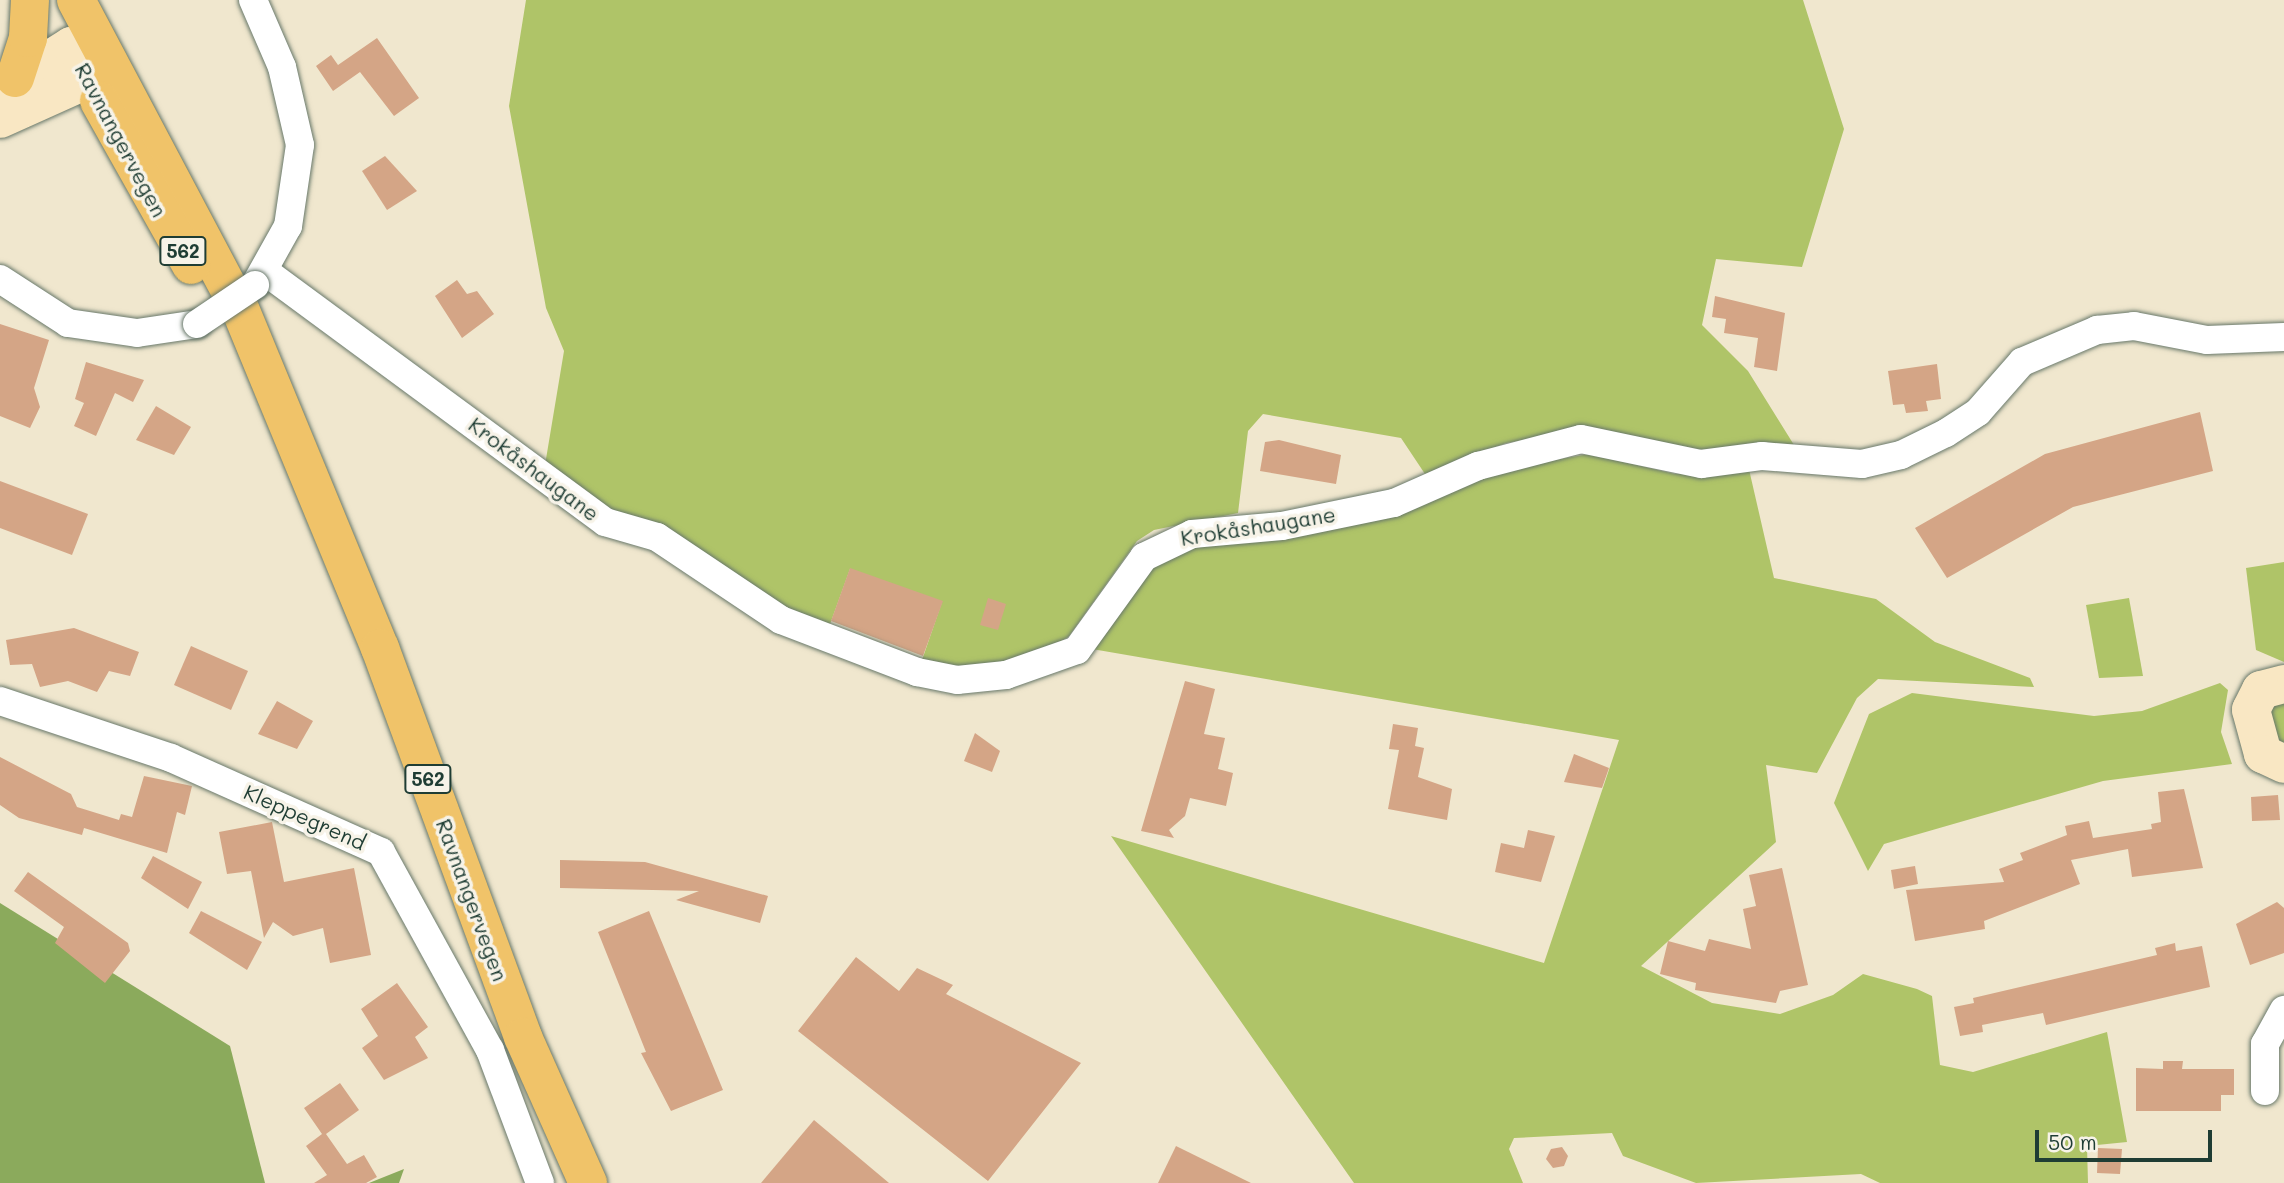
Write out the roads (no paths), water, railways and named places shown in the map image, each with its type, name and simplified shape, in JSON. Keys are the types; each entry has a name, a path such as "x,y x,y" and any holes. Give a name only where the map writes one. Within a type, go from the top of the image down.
{"main road":[{"path":"7,84 28,38 30,0"},
{"name":"Ravnangervegen","path":"52,0 241,311 380,648 523,1037 588,1183"},
{"name":"Ravnangervegen","path":"76,0 87,59"},
{"path":"7,84 87,59"},
{"path":"0,119 87,59"},
{"path":"2284,684 2261,690 2251,710 2263,754 2284,764"}],"street":[{"path":"0,279 68,323 137,333 197,324 260,279 288,226 300,145 285,78 253,0"},
{"name":"Krokåshaugane","path":"260,279 605,522 657,537 781,620 917,672 957,680 1006,675 1077,650 1144,557 1192,534 1282,526 1394,503 1478,466 1581,439 1701,464 1762,456 1862,464 1901,455 1946,433 1978,412 2022,362 2097,330 2134,326 2207,340 2284,337"},
{"name":"Kleppegrend","path":"0,701 171,758 381,852 490,1050 540,1183"},
{"path":"2265,1091 2265,1044 2284,1010"}]}
